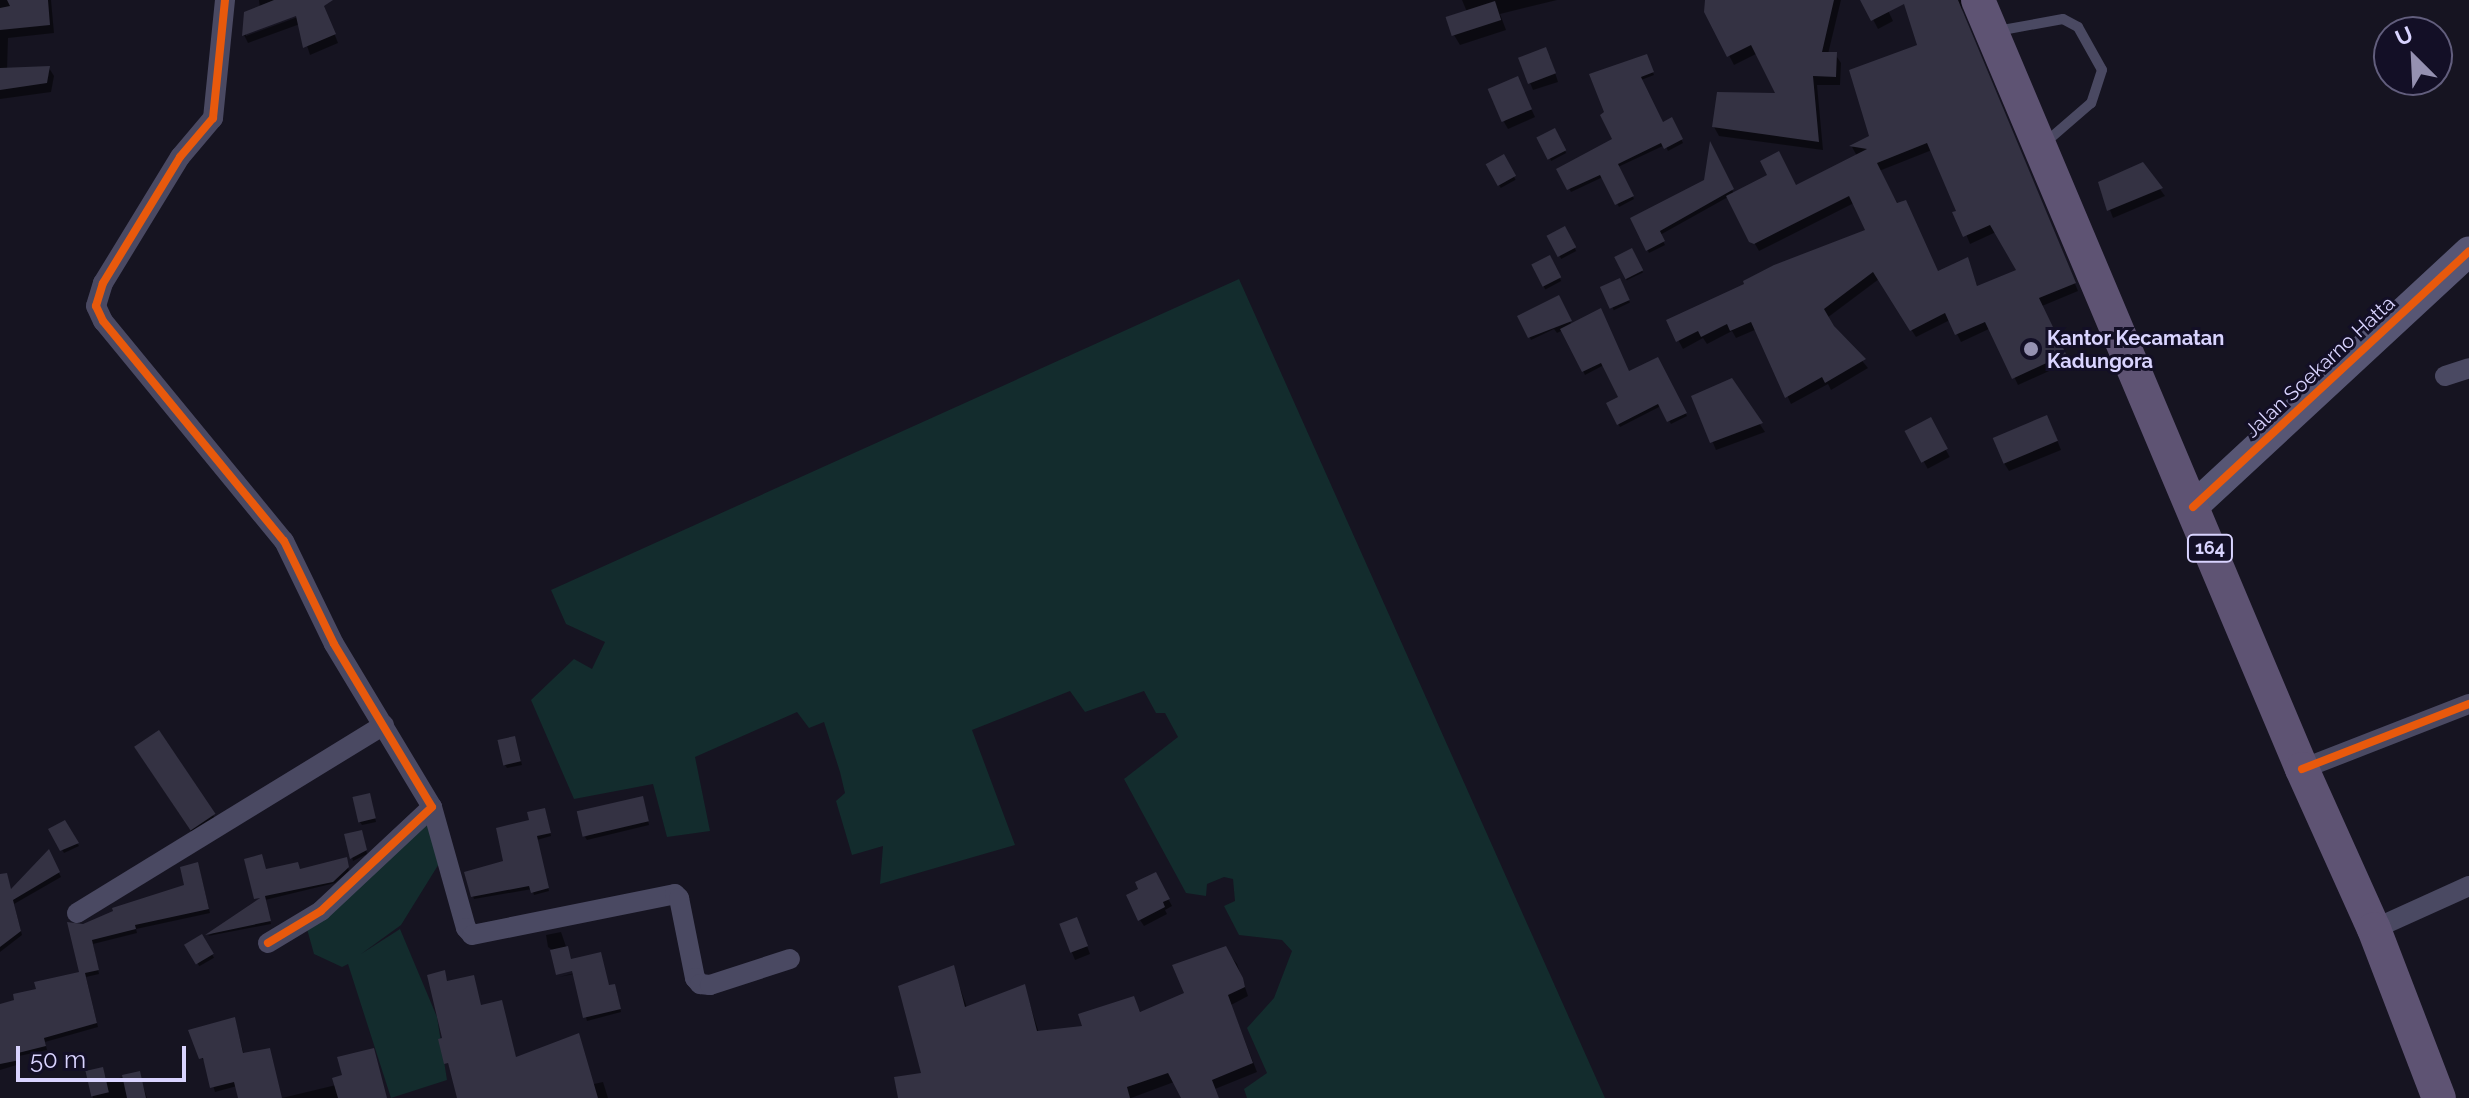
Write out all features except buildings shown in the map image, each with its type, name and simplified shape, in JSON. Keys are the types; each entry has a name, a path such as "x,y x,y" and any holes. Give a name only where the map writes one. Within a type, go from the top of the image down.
{"main road":[{"name":"164","path":"1978,0 2302,769 2374,929 2439,1098"}],"street":[{"path":"225,0 213,118 180,157 103,283 96,306 103,321 284,541 334,644 432,807 466,928 472,935 675,894 679,898 695,978 700,984 710,985 790,959"},
{"name":"Jalan Soekarno Hatta","path":"2193,507 2469,251"},
{"path":"2445,376 2469,368"},
{"path":"2302,769 2469,704"},
{"path":"77,913 384,725"},
{"path":"268,943 321,911 432,807"},
{"path":"2374,929 2469,886"}],"lane":[{"path":"1991,32 2063,19 2078,27 2102,70 2091,103 2040,146"}],"green space":[{"path":"1239,279 1605,1098 1247,1098 1244,1089 1267,1073 1247,1028 1274,998 1292,951 1282,940 1239,935 1224,906 1235,901 1233,879 1224,877 1207,884 1206,896 1186,893 1124,779 1178,737 1165,713 1156,713 1144,691 1085,712 1070,691 972,730 1015,845 880,884 883,846 852,855 836,801 845,793 824,722 809,728 797,712 695,757 710,831 667,837 653,784 574,799 531,700 574,659 592,669 605,642 566,624 551,590"},
{"path":"430,815 445,854 401,925 361,954 400,929 437,1017 447,1080 391,1098 348,964 342,967 314,954 307,929"}],"cycle path":[{"path":"225,0 213,118 180,157 103,283 96,306 103,321 284,541 334,644 432,807 321,911 268,943"},
{"path":"2193,507 2469,251"},
{"path":"2302,769 2469,704"}],"place":[{"name":"Kantor Kecamatan Kadungora","path":"2031,349"}]}
